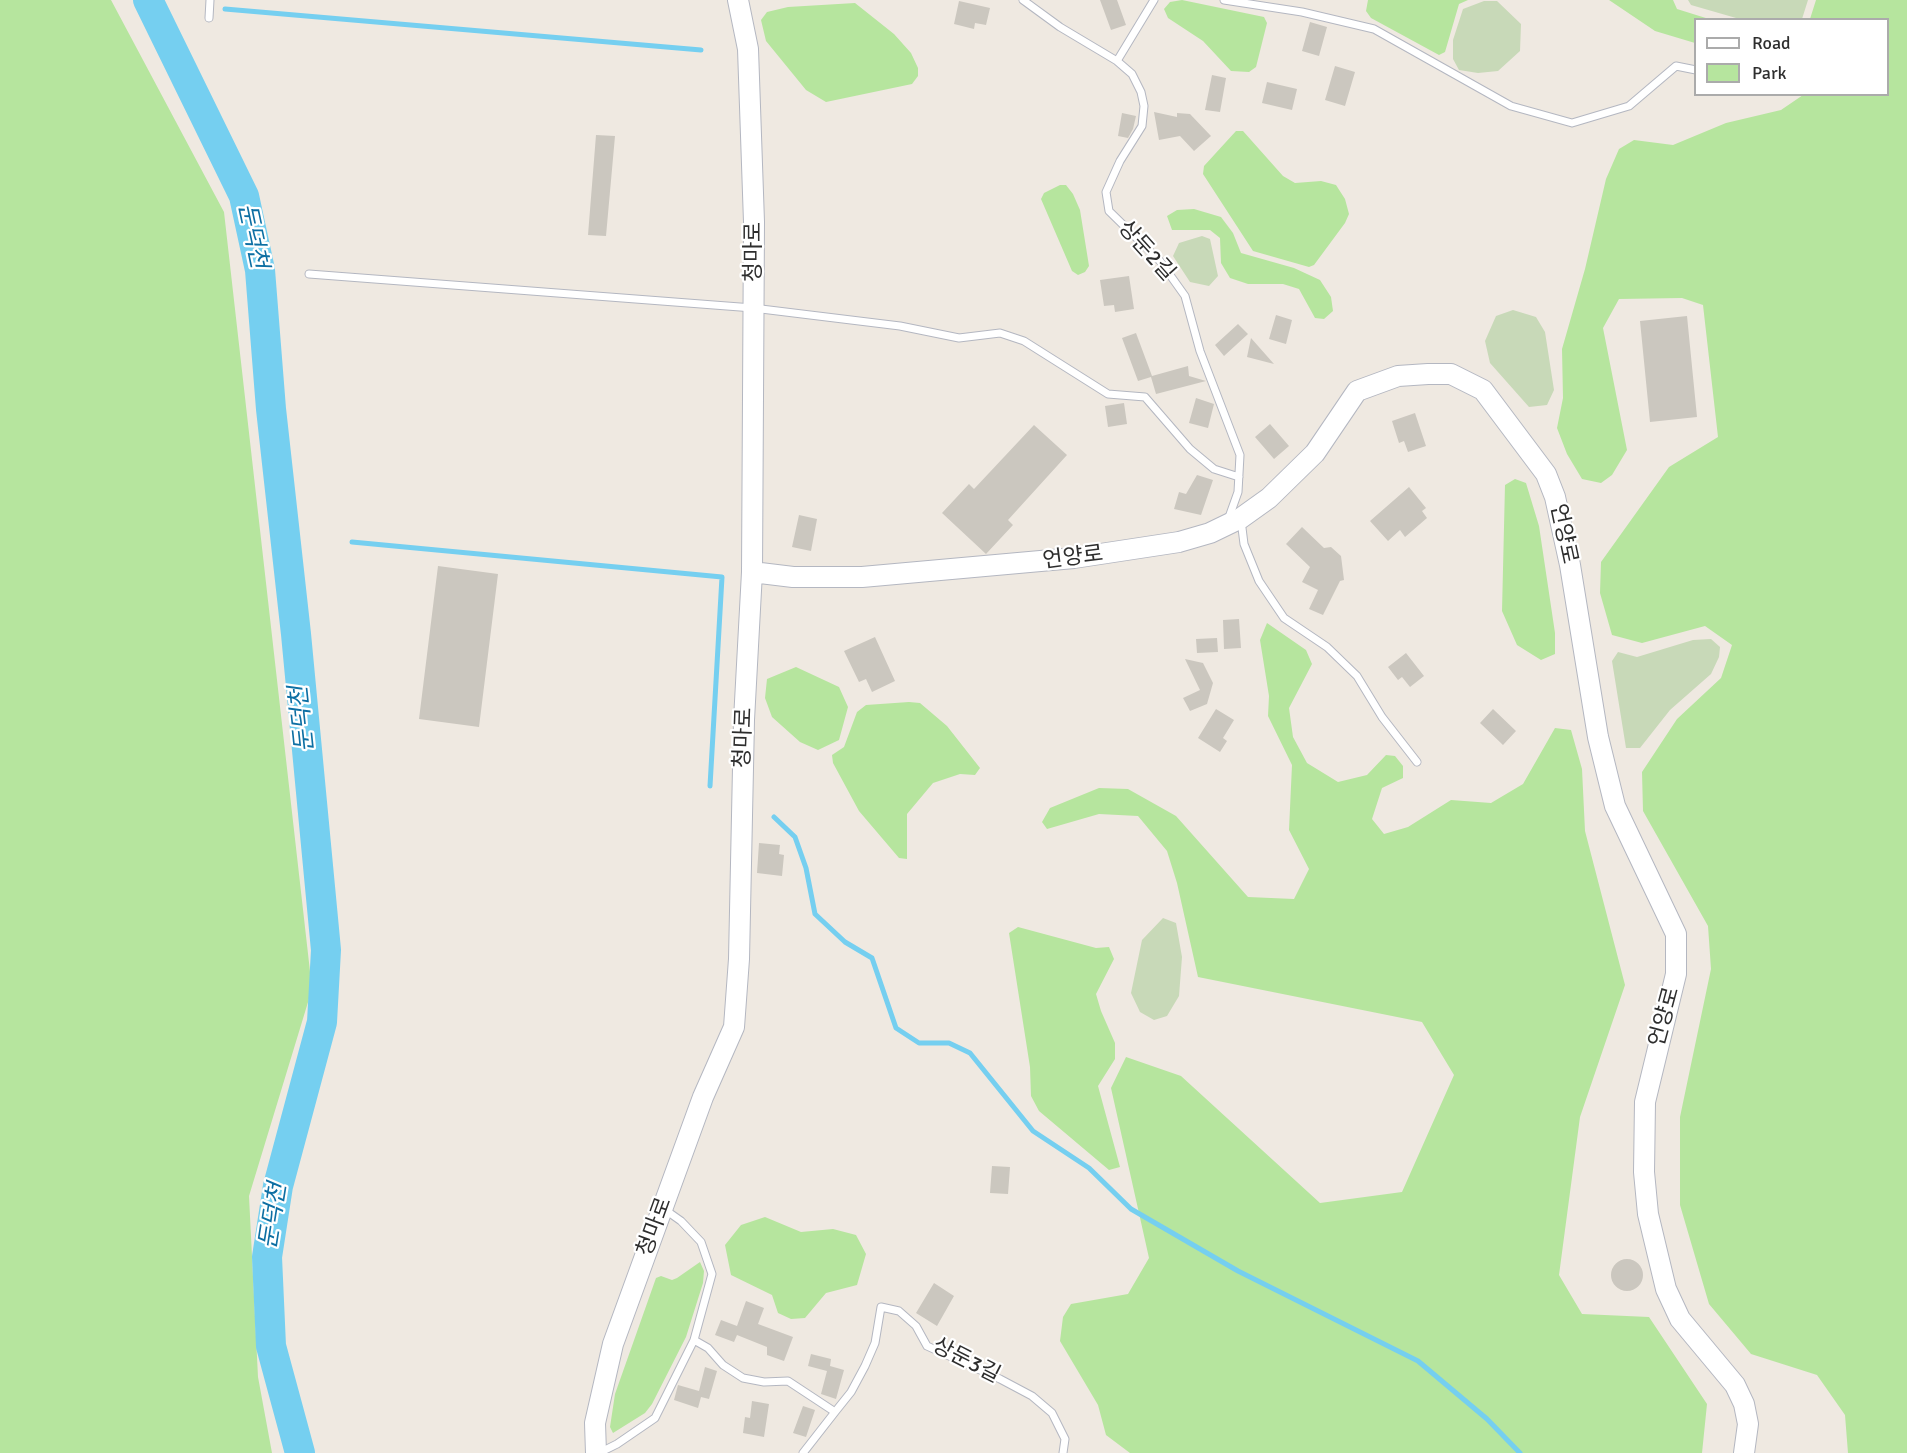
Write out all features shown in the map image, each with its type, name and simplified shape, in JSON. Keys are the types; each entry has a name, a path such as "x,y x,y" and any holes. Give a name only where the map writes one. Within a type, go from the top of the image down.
{"street":[{"name":"청마로","path":"597,1453 595,1423 613,1344 703,1097 734,1027 739,959 744,720 752,572 754,222 748,49 738,0"},
{"name":"언양로","path":"752,572 793,577 862,578 961,570 1149,549 1210,533 1269,498 1309,459 1357,391 1398,376 1451,374 1483,390 1546,474 1555,497 1570,565 1598,737 1615,806 1676,934 1676,974 1645,1102 1644,1172 1648,1214 1666,1289 1680,1319 1735,1385 1744,1404 1748,1424 1744,1453"}],"lane":[{"path":"209,18 210,0"},
{"name":"상둔2길","path":"1023,0 1060,27 1117,61 1132,74 1141,92 1144,106 1142,126 1120,161 1106,192 1109,211 1160,261 1185,296 1200,351 1240,454 1238,492 1233,521"},
{"path":"1117,61 1154,0"},
{"path":"1224,0 1302,12 1374,29 1511,106 1572,123 1629,106 1676,66 1694,70"},
{"path":"309,274 753,308 900,326 958,338 1000,333 1024,341 1108,394 1145,397 1190,449 1214,469 1239,477"},
{"path":"1233,521 1259,581 1284,618 1327,647 1357,676 1382,717 1417,762"},
{"path":"597,1453 617,1444 655,1418 694,1340 712,1274 701,1242 681,1221 662,1208"},
{"name":"상둔3길","path":"835,1412 851,1392 866,1366 875,1343 881,1307 899,1311 916,1326 927,1346 1000,1378 1032,1396 1052,1413 1065,1439 1063,1453"},
{"path":"694,1340 708,1348 723,1365 743,1378 764,1383 788,1381 835,1412 803,1453"}],"green space":[{"path":"0,0 111,0 224,212 312,989 249,1196 258,1377 272,1453 0,1453"},
{"path":"1182,0 1264,17 1267,23 1256,67 1249,72 1231,71 1203,41 1168,18 1164,9 1170,2"},
{"path":"1368,0 1468,0 1459,4 1445,52 1439,55 1371,18 1366,11"},
{"path":"1609,0 1673,0 1677,9 1706,18 1694,18 1694,43 1655,31"},
{"path":"1688,0 1808,0 1802,18 1736,18 1691,5"},
{"path":"1816,0 1907,0 1907,1453 1848,1453 1845,1415 1817,1375 1751,1354 1709,1304 1680,1205 1680,1117 1711,969 1708,926 1643,811 1642,772 1677,719 1721,678 1732,645 1705,626 1642,643 1612,635 1600,593 1601,562 1669,467 1718,437 1703,305 1682,298 1619,299 1603,328 1627,450 1612,475 1601,483 1582,479 1567,454 1557,428 1563,398 1562,349 1585,269 1606,179 1619,149 1634,140 1673,145 1726,123 1781,110 1802,96 1889,96 1889,18 1810,18"},
{"path":"1484,1 1497,1 1521,24 1520,51 1498,71 1478,73 1459,70 1453,59 1453,40 1463,9"},
{"path":"855,3 894,34 911,53 918,68 918,76 912,84 826,102 806,90 766,41 761,20 767,12 788,7"},
{"path":"1236,131 1243,131 1283,176 1295,183 1321,181 1336,185 1345,199 1349,214 1345,223 1314,265 1309,267 1253,251 1203,174 1204,166"},
{"path":"1060,185 1066,185 1080,210 1089,266 1085,272 1078,275 1072,271 1041,199 1044,193"},
{"path":"1194,209 1221,217 1233,233 1241,253 1294,268 1320,280 1331,297 1333,311 1324,319 1315,318 1299,289 1283,284 1248,284 1230,278 1221,263 1220,238 1210,230 1172,230 1167,216 1177,210"},
{"path":"1202,236 1210,239 1218,276 1209,286 1190,282 1173,256 1179,243"},
{"path":"1513,310 1536,317 1545,332 1554,390 1547,405 1529,407 1490,363 1485,341 1496,316"},
{"path":"1515,479 1526,483 1539,526 1555,633 1555,654 1541,660 1517,645 1502,611 1505,485"},
{"path":"1267,623 1306,650 1312,664 1289,708 1293,737 1307,763 1338,782 1367,775 1386,755 1395,756 1403,766 1403,778 1382,788 1372,819 1384,834 1408,827 1451,800 1491,803 1523,784 1555,728 1571,730 1582,769 1585,831 1625,985 1580,1117 1559,1275 1582,1314 1649,1317 1707,1404 1702,1453 1130,1453 1106,1435 1098,1405 1060,1341 1063,1317 1071,1304 1128,1294 1149,1258 1111,1088 1126,1057 1181,1076 1320,1203 1402,1192 1454,1075 1422,1022 1198,977 1177,883 1167,851 1138,816 1099,814 1047,829 1042,822 1050,808 1099,788 1128,789 1176,816 1248,897 1294,899 1309,869 1289,830 1292,765 1268,716 1269,696 1260,640"},
{"path":"1711,639 1720,647 1719,657 1711,674 1670,710 1640,748 1626,748 1612,661 1618,652 1637,657 1693,640"},
{"path":"796,667 839,687 848,707 839,740 818,750 800,742 772,717 765,698 767,679"},
{"path":"920,703 947,726 980,768 975,775 960,774 933,783 907,814 907,859 899,858 859,811 833,763 832,755 844,747 857,712 866,705"},
{"path":"1163,918 1176,923 1182,957 1179,996 1167,1016 1154,1020 1140,1012 1131,993 1142,940"},
{"path":"1018,927 1096,948 1109,947 1114,959 1096,994 1115,1043 1115,1059 1098,1086 1120,1167 1109,1170 1039,1111 1031,1096 1030,1067 1009,933"},
{"path":"765,1217 801,1232 833,1229 856,1235 866,1254 857,1285 826,1293 805,1318 791,1319 778,1313 772,1295 731,1275 725,1245 741,1225"},
{"path":"700,1262 704,1271 703,1283 686,1337 652,1404 645,1413 613,1433 610,1427 615,1394 656,1278 661,1276 672,1280"}],"building":[{"path":"1100,0 1117,0 1126,25 1111,30"},
{"path":"959,1 990,8 986,25 975,23 974,29 954,24"},
{"path":"1310,22 1327,27 1319,56 1302,51"},
{"path":"1335,66 1355,72 1345,106 1325,100"},
{"path":"1212,75 1226,78 1220,112 1205,110"},
{"path":"1267,82 1297,89 1292,110 1262,103"},
{"path":"1154,112 1177,117 1177,113 1190,114 1211,136 1194,151 1180,136 1159,140"},
{"path":"1122,113 1136,116 1128,138 1118,136"},
{"path":"596,135 615,136 606,236 588,235"},
{"path":"1129,276 1134,309 1115,312 1114,305 1104,306 1100,280"},
{"path":"1276,315 1292,320 1286,344 1269,339"},
{"path":"1687,316 1697,417 1650,422 1640,321"},
{"path":"1238,324 1248,334 1224,356 1215,345"},
{"path":"1136,333 1152,376 1188,366 1189,376 1206,381 1156,394 1151,377 1138,381 1122,338"},
{"path":"1251,338 1274,364 1247,357"},
{"path":"1196,398 1214,404 1208,428 1189,423"},
{"path":"1124,403 1127,424 1108,427 1105,406"},
{"path":"1415,413 1426,446 1408,452 1404,441 1399,443 1392,421"},
{"path":"1270,424 1289,446 1274,459 1255,437"},
{"path":"1034,425 1067,455 1008,520 1013,525 986,554 942,513 969,484 974,489"},
{"path":"1197,475 1213,480 1201,515 1174,509 1179,492 1186,494"},
{"path":"1409,487 1426,508 1422,511 1427,518 1405,537 1400,530 1388,541 1370,521"},
{"path":"799,515 817,519 811,551 792,547"},
{"path":"1302,527 1324,548 1331,547 1341,556 1344,580 1340,581 1323,615 1309,609 1318,590 1302,582 1310,567 1286,544"},
{"path":"438,566 498,574 479,727 419,719"},
{"path":"1239,619 1241,648 1224,649 1223,620"},
{"path":"875,637 895,681 872,692 866,679 859,682 844,651"},
{"path":"1217,638 1218,652 1197,653 1196,639"},
{"path":"1406,653 1424,676 1410,687 1402,677 1398,680 1388,667"},
{"path":"1185,659 1203,663 1213,683 1207,704 1190,711 1183,698 1200,690"},
{"path":"1216,709 1234,720 1223,738 1227,741 1220,752 1198,738"},
{"path":"1493,709 1516,731 1503,745 1480,723"},
{"path":"759,843 780,845 779,854 784,855 782,876 757,873"},
{"path":"992,1166 1010,1167 1008,1194 990,1193"},
{"path":"1627,1259 1638,1264 1643,1275 1638,1286 1627,1291 1616,1286 1611,1275 1616,1264"},
{"path":"934,1283 954,1296 937,1326 916,1313"},
{"path":"746,1301 764,1308 758,1324 793,1337 784,1361 767,1355 767,1347 737,1335 734,1342 715,1335 721,1320 737,1326"},
{"path":"811,1354 831,1359 830,1366 844,1370 836,1399 821,1394 827,1371 808,1366"},
{"path":"705,1367 717,1371 709,1399 701,1397 698,1408 674,1400 678,1385 699,1391"},
{"path":"752,1401 769,1404 764,1437 743,1433 745,1417 750,1418"},
{"path":"803,1406 815,1410 806,1437 793,1433"}],"waterway":[{"name":"둔덕천","path":"148,0 244,196 260,270 271,409 296,634 326,950 322,1022 278,1186 267,1257 271,1346 300,1453"},
{"path":"225,9 701,50"},
{"path":"352,542 722,577 710,786"},
{"path":"774,817 795,837 806,868 815,914 845,942 872,958 896,1028 919,1043 949,1043 970,1053 1033,1131 1089,1168 1131,1209 1238,1271 1418,1361 1487,1419 1520,1453"}]}
